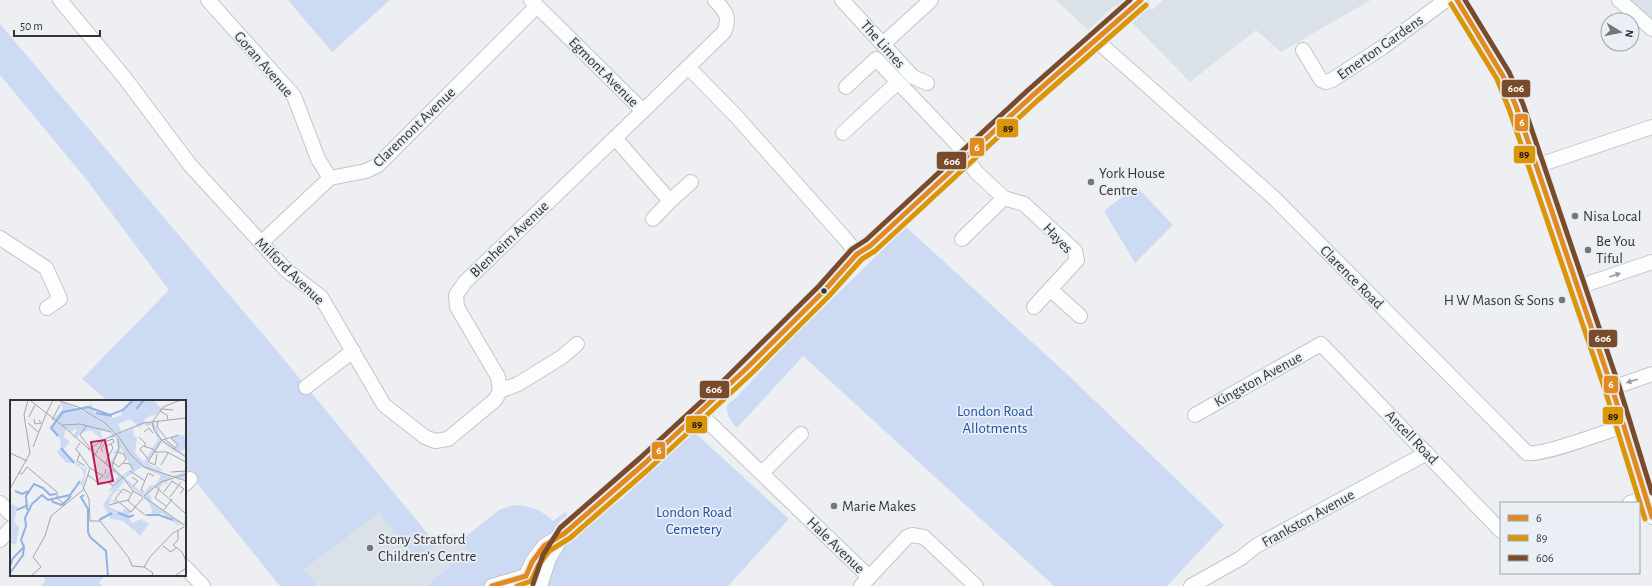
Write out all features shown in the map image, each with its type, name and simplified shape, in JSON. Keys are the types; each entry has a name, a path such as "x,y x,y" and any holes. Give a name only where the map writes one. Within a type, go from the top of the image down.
{"street":[{"name":"Milford Avenue","path":"60,0 124,77 190,165 286,270 321,297 384,405 425,437 435,441 448,439 496,400 500,391"},
{"name":"Goran Avenue","path":"208,0 294,96 318,159 330,178"},
{"name":"Egmont Avenue","path":"534,3 643,111 724,32 728,24 725,12 715,0"},
{"name":"The Limes","path":"842,0 913,77 927,84"},
{"path":"883,44 931,0"},
{"path":"492,586 525,581 532,562 544,546 565,533 645,463 796,320 844,270 857,254 870,246 1032,96 1140,0"},
{"name":"Emerton Gardens","path":"1303,50 1321,80 1326,82 1332,80 1383,47 1446,0"},
{"path":"1457,0 1503,76 1516,106 1612,388 1652,517"},
{"path":"1619,0 1652,29"},
{"name":"Claremont Avenue","path":"261,243 309,196 330,178 366,171 378,165 534,3"},
{"name":"Clarence Road","path":"1096,40 1274,198 1527,453 1532,454 1550,450 1623,426"},
{"name":"Hayes","path":"846,87 876,59 958,145 976,172 1004,198 1024,204 1074,251 1077,260 1034,307"},
{"path":"688,67 736,116 857,254"},
{"path":"843,133 898,82"},
{"name":"Blenheim Avenue","path":"500,391 498,377 457,307 456,295 464,282 643,111"},
{"path":"1536,166 1652,126"},
{"path":"615,138 670,202"},
{"path":"653,219 691,182"},
{"path":"962,239 1004,198"},
{"path":"0,238 46,268 60,299 47,308"},
{"path":"1578,287 1652,262"},
{"path":"1050,289 1080,316"},
{"path":"500,391 518,384 562,357 578,344"},
{"name":"Kingston Avenue","path":"1195,415 1321,344"},
{"name":"Ancell Road","path":"1321,344 1500,530"},
{"path":"306,387 353,351"},
{"path":"1612,388 1652,374"},
{"name":"Hale Avenue","path":"699,413 762,473 865,581 907,537 912,534 924,537 976,586"},
{"path":"762,473 801,434"},
{"name":"Frankston Avenue","path":"1190,586 1241,558 1256,546 1427,453"},
{"path":"1633,502 1646,498"},
{"path":"0,503 10,513"},
{"path":"0,540 10,529"},
{"path":"540,586 550,558 565,533"},
{"path":"186,568 203,586"}],"shaded area":[{"path":"1056,0 1144,0 1152,10 1163,0 1371,0 1281,52 1256,30 1190,82 1115,5 1088,30"},
{"path":"1629,0 1652,0 1652,20"},
{"name":"Stony Stratford Children’s Centre","path":"379,513 418,559 454,533 468,551 426,586 317,586 303,569"}],"green space":[{"path":"288,0 390,0 332,52"},
{"path":"0,24 277,351 437,545 418,559 379,513 304,569 317,586 280,586 186,469 186,400 107,400 82,379 169,290 86,179 0,75"},
{"path":"1136,186 1173,225 1135,263 1104,211"},
{"name":"London Road Allotments","path":"906,227 1068,375 1224,525 1167,586 1054,586 803,356 737,428 729,418 727,405 736,398 788,342"},
{"name":"London Road Cemetery","path":"693,431 789,519 728,586 545,586 550,570 569,538 614,496 618,499 622,499"},
{"path":"514,505 535,509 553,521 565,512 568,515 559,522 536,586 529,586 531,574 486,586 426,586 468,551 460,541 499,510"},
{"path":"43,576 105,576 99,582 102,586 41,586 46,580"}],"transit line":[{"name":"606","path":"533,584 543,555 560,528 640,458 715,389 819,286 852,249 866,240 1027,91 1130,0"},
{"name":"6","path":"492,586 526,576 532,562 544,546 565,533 645,463 748,367 824,291 857,254 870,246 1032,96 1141,0"},
{"name":"6","path":"1457,0 1503,76 1516,106 1612,388 1652,517"},
{"name":"606","path":"1465,0 1509,72 1523,104 1619,386 1652,493"},
{"name":"89","path":"1451,4 1497,79 1509,109 1605,390 1640,502"},
{"name":"89","path":"517,586 531,581 538,566 549,551 570,538 650,468 753,372 829,296 862,259 875,251 1037,101 1146,5"},
{"name":"89","path":"1640,503 1645,519"}],"place":[{"name":"York House Centre","path":"1091,182"},
{"name":"Nisa Local","path":"1575,216"},
{"name":"Be You Tiful","path":"1588,250"},
{"name":"H W Mason & Sons","path":"1562,300"},
{"name":"Marie Makes","path":"834,506"},
{"name":"Stony Stratford Children’s Centre","path":"370,548"}]}
